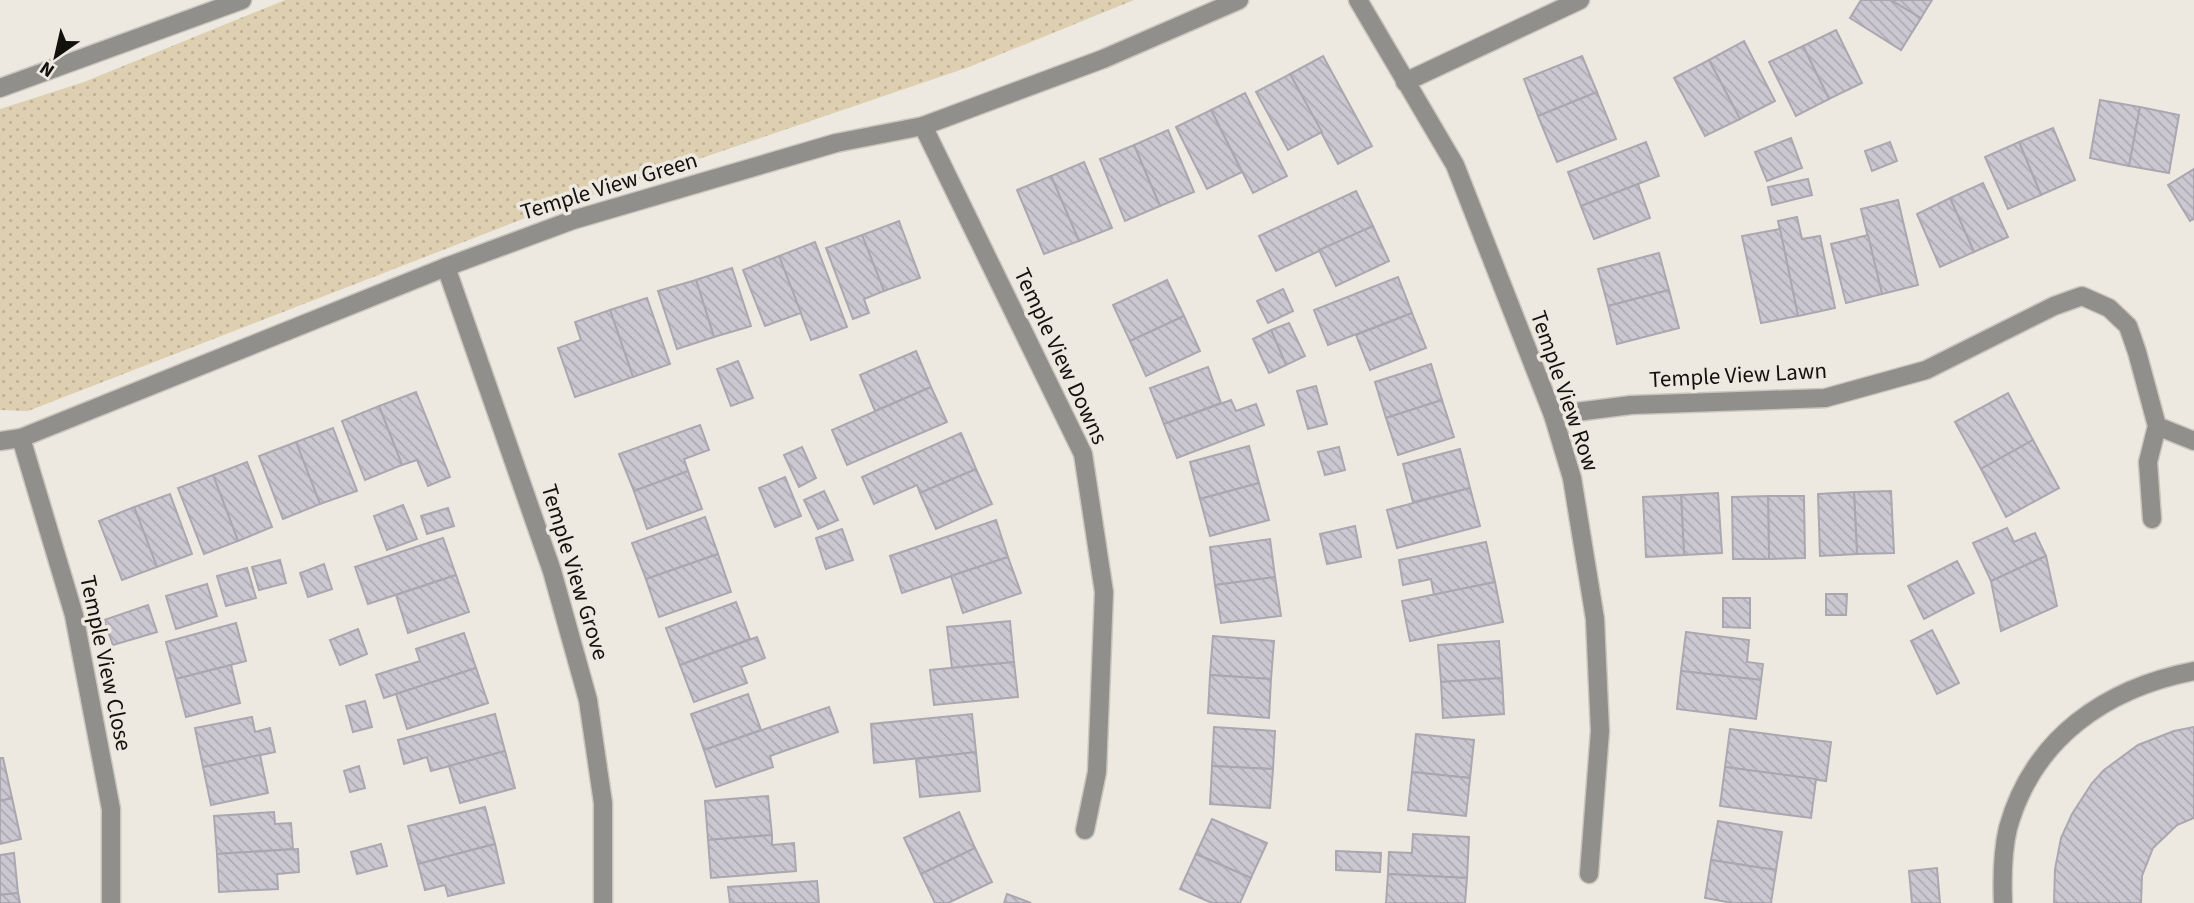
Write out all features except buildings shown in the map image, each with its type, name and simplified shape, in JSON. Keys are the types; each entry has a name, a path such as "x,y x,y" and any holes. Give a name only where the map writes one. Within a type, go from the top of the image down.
{"street":[{"path":"0,88 242,0"},
{"name":"Temple View Green","path":"0,441 21,438 446,267 573,220 836,143 922,126 1103,60 1239,0"},
{"name":"Temple View Row","path":"1358,0 1455,165 1553,415 1572,478 1595,619 1600,731 1589,874"},
{"path":"1405,82 1580,0"},
{"name":"Temple View Downs","path":"922,126 1083,454 1104,592 1097,772 1085,830"},
{"name":"Temple View Grove","path":"446,267 552,570 588,700 603,803 603,903"},
{"name":"Temple View Lawn","path":"1553,415 1631,405 1825,398 1926,370 2054,306 2082,296 2109,308 2128,326 2157,426"},
{"path":"2152,519 2148,461 2157,426 2194,441"},
{"name":"Temple View Close","path":"21,438 74,615 111,809 111,903"},
{"path":"2003,903 2002,869 2008,828 2024,789 2048,751 2071,725 2099,705 2134,688 2168,676 2194,671"}],"shaded area":[{"path":"285,0 1134,0 969,67 528,217 28,411 0,410 0,109 84,82"}]}
